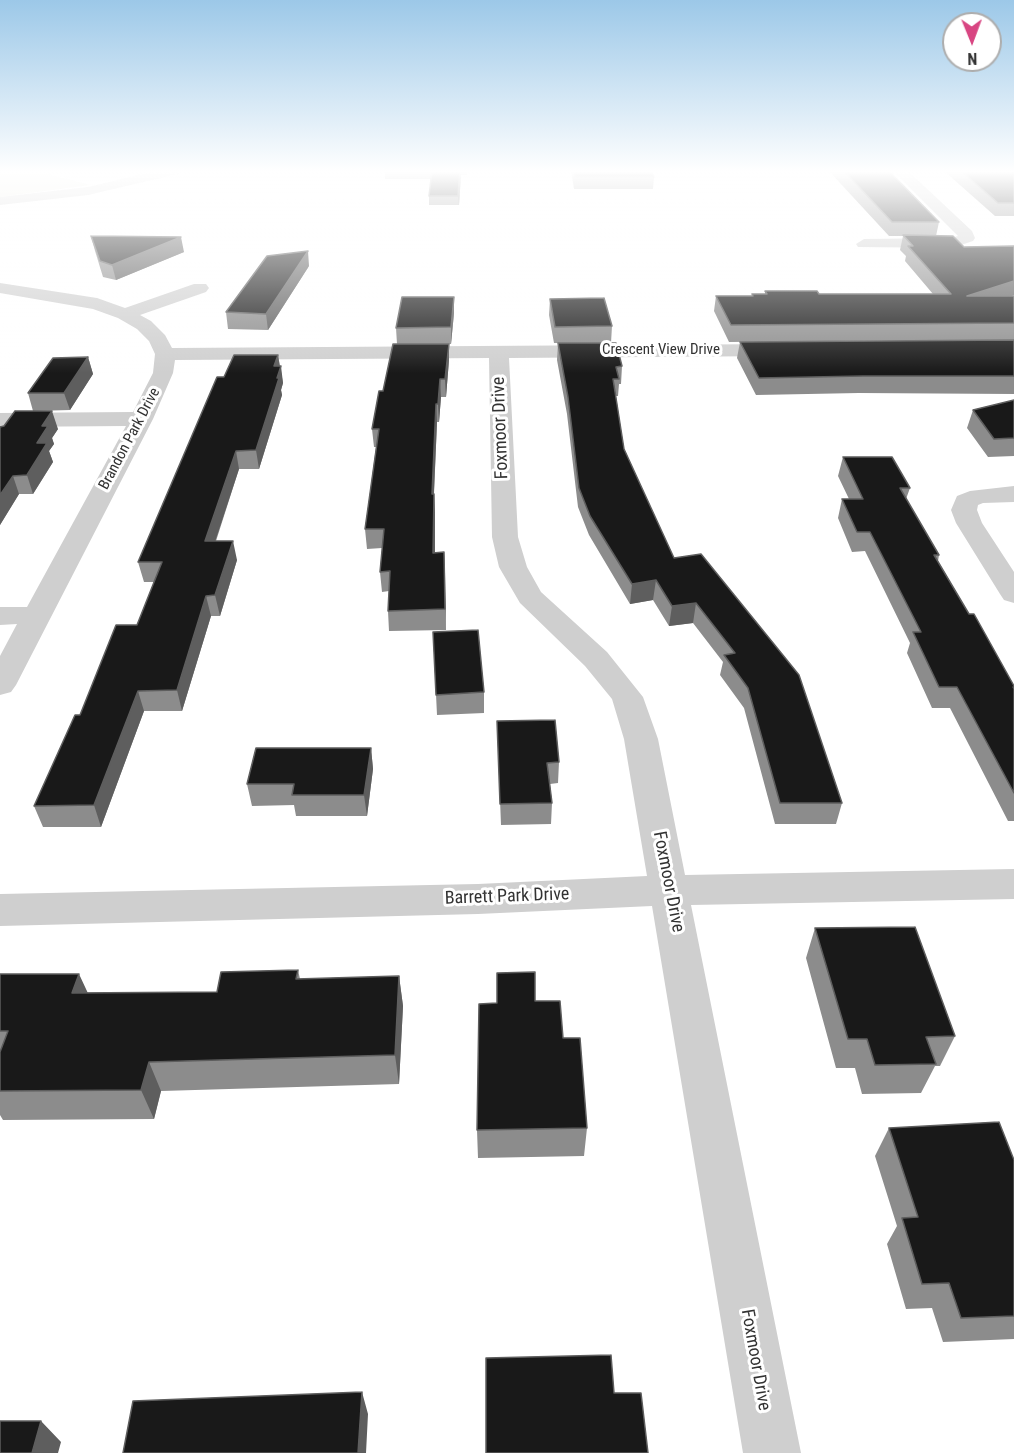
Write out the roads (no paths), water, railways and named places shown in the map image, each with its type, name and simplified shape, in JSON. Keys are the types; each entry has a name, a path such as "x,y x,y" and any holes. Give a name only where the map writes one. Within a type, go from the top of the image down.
{"street":[{"path":"864,244 952,243 967,238"},
{"path":"0,288 97,304 125,314 144,325 158,339 165,354"},
{"path":"125,314 200,288"},
{"name":"Crescent View Drive","path":"165,354 798,350"},
{"name":"Foxmoor Drive","path":"499,351 505,537 513,567 530,597 596,659 627,697 641,739 772,1453"},
{"name":"Brandon Park Drive","path":"0,685 142,419 163,373 165,354"},
{"path":"0,420 142,419"},
{"path":"1014,494 979,496 966,501 964,510 969,523 1014,594"},
{"path":"0,616 37,615"},
{"name":"Barrett Park Drive","path":"0,910 478,899 670,890 1014,884"}]}
